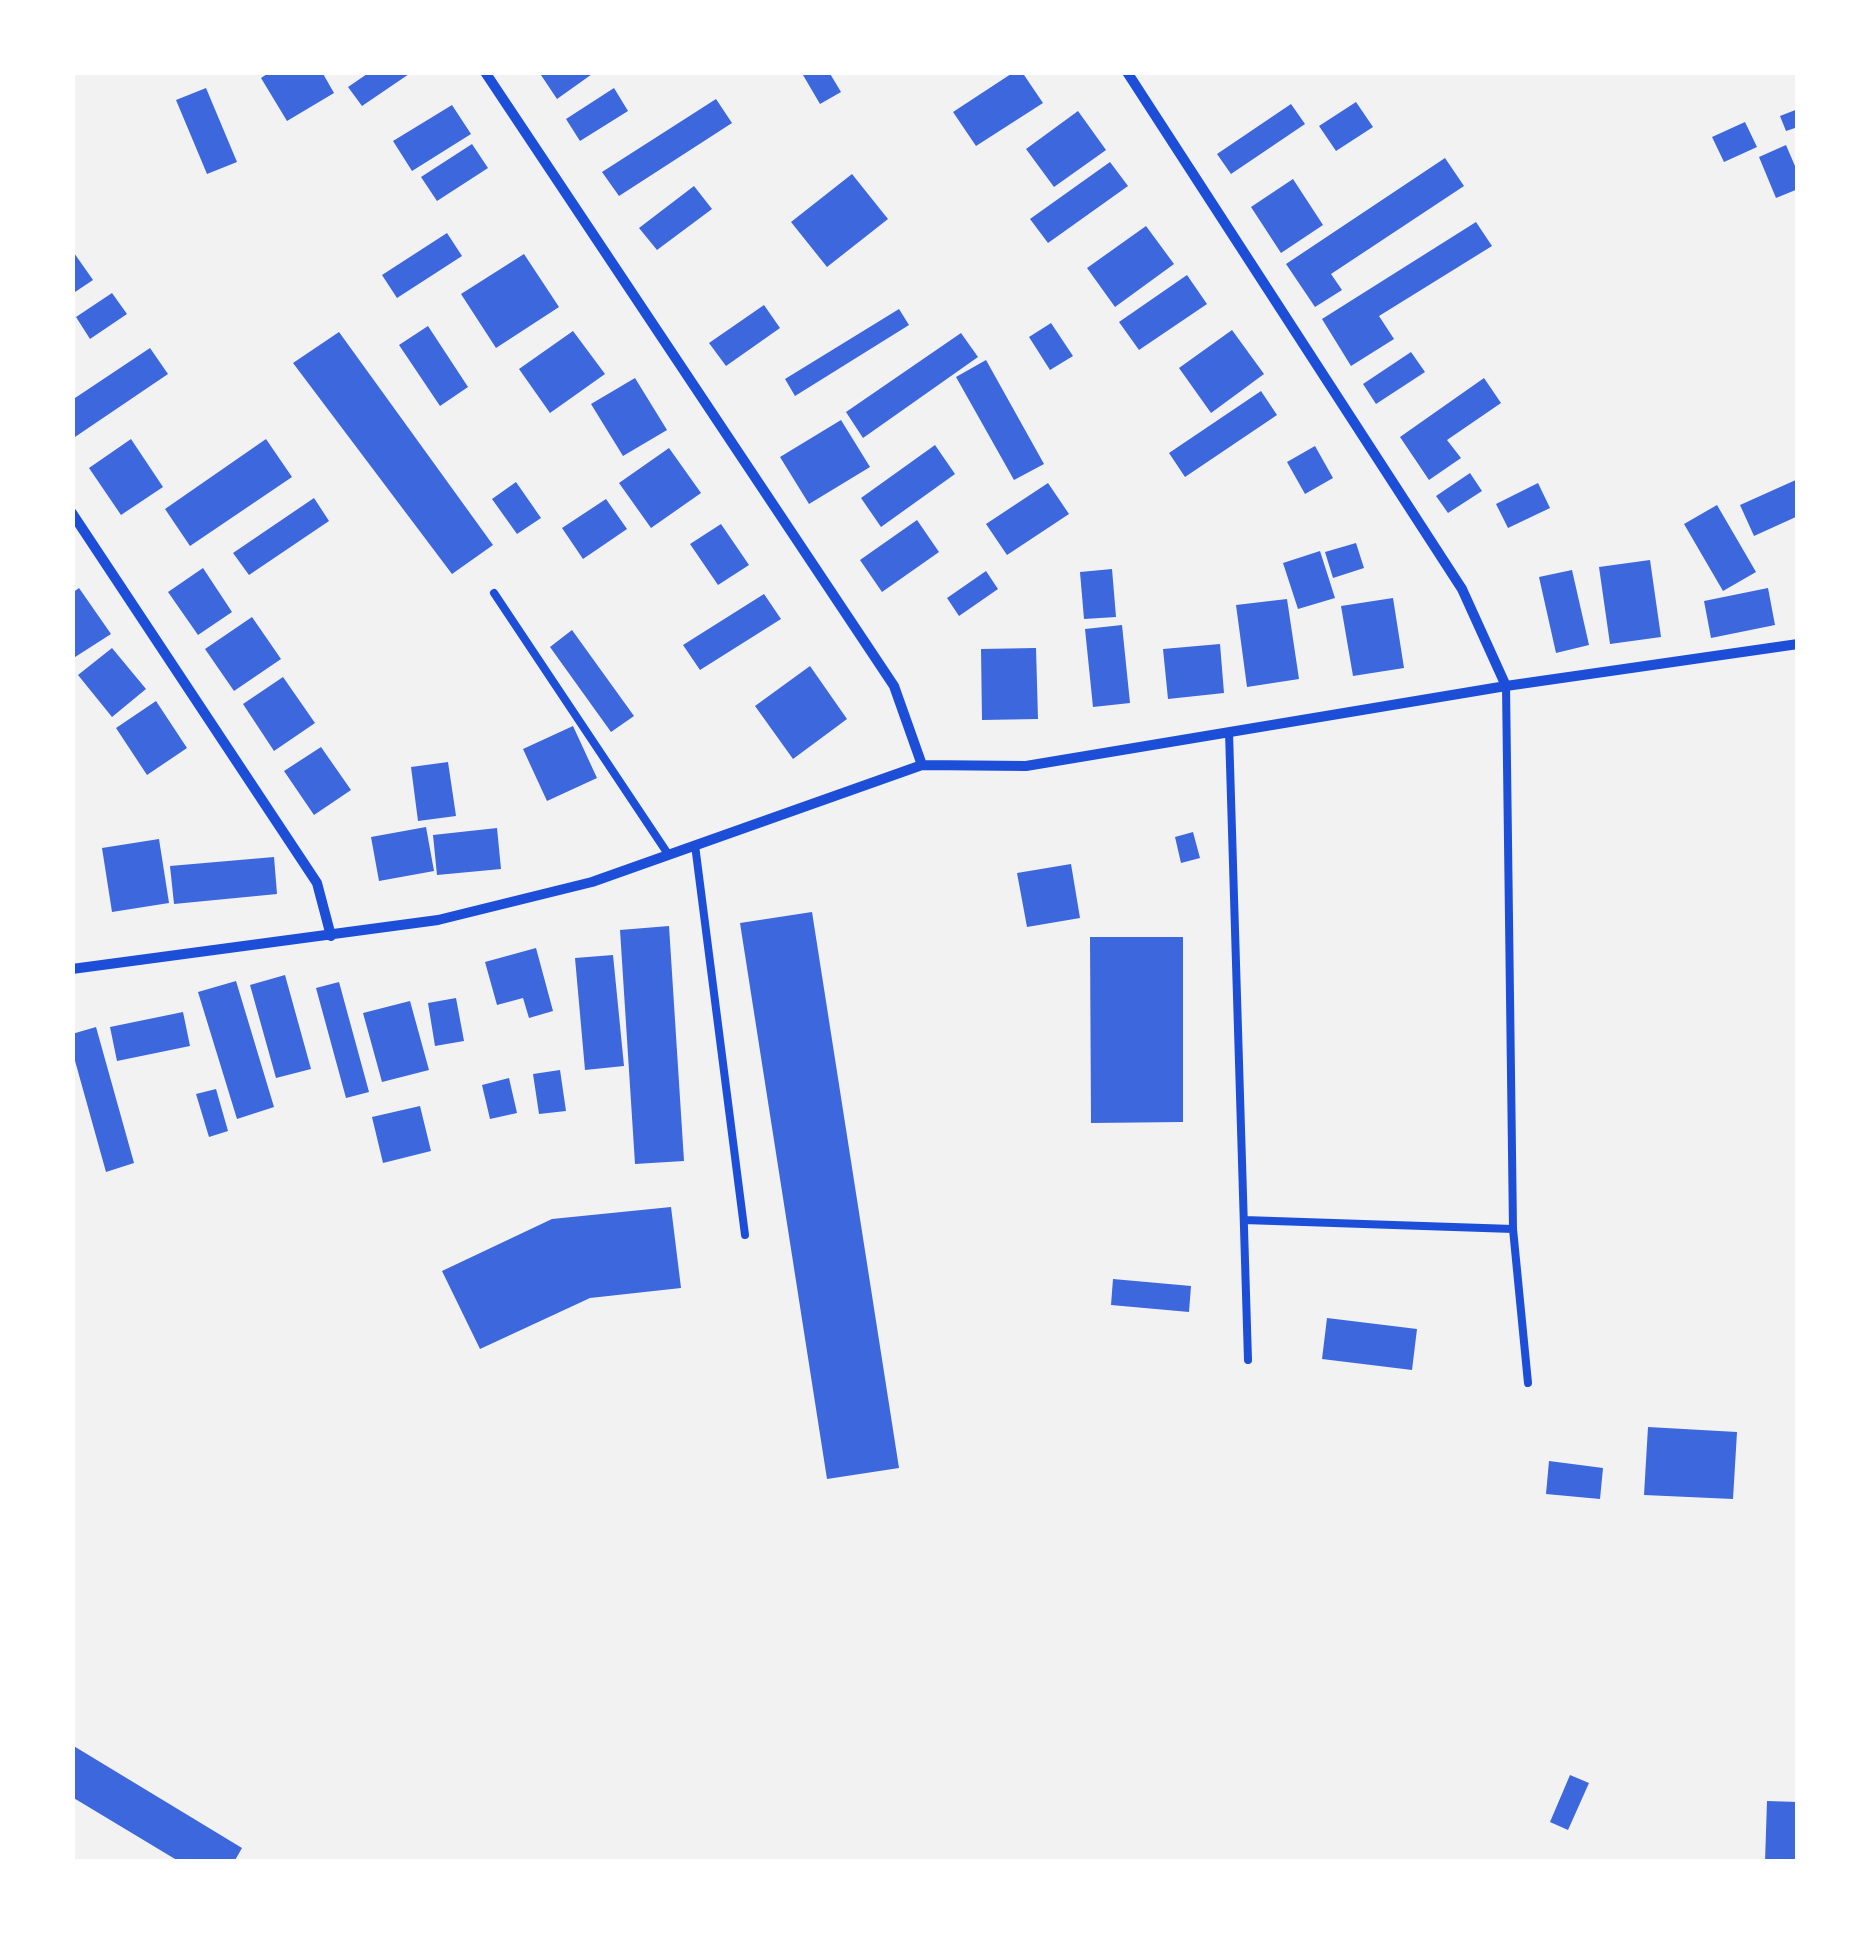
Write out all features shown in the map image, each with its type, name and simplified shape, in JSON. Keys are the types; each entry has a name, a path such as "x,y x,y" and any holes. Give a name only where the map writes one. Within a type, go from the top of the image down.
{"street":[{"path":"486,72 894,686 922,765"},
{"path":"1127,72 1462,590 1506,686"},
{"path":"72,513 317,884 332,936"},
{"path":"72,970 438,920 592,882 922,765 1026,766 1506,686 1798,644"}],"lane":[{"path":"494,593 668,854"},
{"path":"1506,686 1513,1229 1528,1382"},
{"path":"1230,732 1248,1360"},
{"path":"695,844 745,1235"},
{"path":"1244,1220 1513,1229"}],"building":[{"path":"270,72 322,72 334,93 287,121 261,78"},
{"path":"370,72 412,72 362,106 348,87"},
{"path":"539,72 595,72 557,99"},
{"path":"829,72 841,92 820,104 803,75"},
{"path":"1014,72 1022,72 1043,103 976,146 953,112"},
{"path":"206,88 237,162 207,174 176,100"},
{"path":"614,88 628,111 580,141 566,119"},
{"path":"716,99 732,123 619,196 602,172"},
{"path":"1356,102 1373,127 1336,151 1319,126"},
{"path":"1291,104 1305,124 1231,174 1217,154"},
{"path":"452,105 471,134 412,171 393,141"},
{"path":"1798,109 1798,127 1786,131 1780,116"},
{"path":"1078,111 1106,150 1054,187 1026,149"},
{"path":"1745,122 1757,147 1724,162 1712,137"},
{"path":"472,144 488,168 437,201 421,177"},
{"path":"1786,145 1798,173 1798,189 1776,198 1759,157"},
{"path":"1445,158 1464,186 1331,274 1342,290 1315,307 1286,264"},
{"path":"1110,162 1128,186 1048,243 1030,219"},
{"path":"852,174 888,219 827,267 791,222"},
{"path":"1293,179 1323,225 1281,253 1251,207"},
{"path":"694,186 712,209 657,250 639,228"},
{"path":"1476,222 1492,246 1379,316 1394,339 1351,366 1322,319"},
{"path":"1146,226 1174,264 1115,307 1087,268"},
{"path":"447,233 462,256 397,298 382,275"},
{"path":"72,250 93,280 72,294"},
{"path":"524,254 559,307 496,348 461,294"},
{"path":"1187,275 1207,304 1139,350 1119,322"},
{"path":"112,293 127,314 90,339 76,317"},
{"path":"764,305 780,328 726,366 709,343"},
{"path":"899,309 909,325 795,396 785,379"},
{"path":"1051,323 1073,356 1050,370 1029,337"},
{"path":"428,326 468,387 440,406 399,345"},
{"path":"1232,330 1264,374 1211,413 1179,368"},
{"path":"573,331 605,374 550,413 519,369"},
{"path":"339,332 493,545 452,574 293,363"},
{"path":"961,333 978,357 863,438 846,412"},
{"path":"150,348 168,374 72,439 72,400"},
{"path":"1411,352 1425,372 1376,404 1363,384"},
{"path":"986,360 1044,464 1014,480 956,377"},
{"path":"635,378 667,430 623,456 591,404"},
{"path":"1484,378 1501,403 1447,440 1461,458 1429,480 1400,437"},
{"path":"1261,391 1277,415 1185,477 1169,453"},
{"path":"841,420 870,467 809,504 780,457"},
{"path":"131,439 163,487 121,515 89,468"},
{"path":"266,439 292,477 190,546 165,509"},
{"path":"935,445 955,474 881,527 861,498"},
{"path":"1315,446 1333,478 1305,494 1287,462"},
{"path":"669,448 701,493 651,528 619,483"},
{"path":"1470,473 1482,491 1448,513 1436,496"},
{"path":"1798,479 1798,516 1754,536 1740,505"},
{"path":"516,482 541,518 517,534 492,499"},
{"path":"1048,483 1069,514 1007,555 986,524"},
{"path":"1538,483 1550,508 1508,528 1496,504"},
{"path":"314,498 329,521 249,575 233,553"},
{"path":"606,499 627,529 583,559 562,528"},
{"path":"1717,505 1756,572 1723,591 1684,524"},
{"path":"917,520 939,552 882,592 860,560"},
{"path":"721,524 749,565 718,585 690,544"},
{"path":"1356,543 1364,568 1333,578 1325,552"},
{"path":"1320,551 1335,598 1298,609 1283,563"},
{"path":"1650,560 1661,637 1610,644 1599,567"},
{"path":"203,568 232,612 198,635 168,592"},
{"path":"1112,569 1116,617 1084,619 1080,572"},
{"path":"1572,570 1589,645 1556,653 1539,577"},
{"path":"986,571 998,589 959,616 947,598"},
{"path":"79,588 111,634 72,659 72,593"},
{"path":"1768,588 1775,625 1711,638 1704,601"},
{"path":"764,594 781,619 700,670 683,645"},
{"path":"1393,598 1404,668 1353,676 1341,606"},
{"path":"1287,599 1299,679 1247,687 1236,605"},
{"path":"252,617 281,659 234,691 205,649"},
{"path":"1122,625 1130,703 1093,707 1085,629"},
{"path":"572,630 634,716 611,732 550,647"},
{"path":"1220,644 1224,693 1168,699 1163,649"},
{"path":"112,648 146,689 112,717 78,675"},
{"path":"1036,648 1038,719 982,720 981,649"},
{"path":"810,666 847,719 793,759 755,706"},
{"path":"283,677 315,723 274,751 243,704"},
{"path":"156,701 187,748 147,775 116,728"},
{"path":"573,726 597,778 547,801 523,749"},
{"path":"321,747 351,790 314,815 284,771"},
{"path":"448,762 456,816 418,821 411,767"},
{"path":"426,827 434,871 379,881 371,837"},
{"path":"497,828 501,869 437,875 433,835"},
{"path":"1193,832 1200,858 1181,863 1175,837"},
{"path":"159,839 169,903 112,912 102,848"},
{"path":"274,857 277,894 174,904 170,866"},
{"path":"1071,864 1080,918 1027,927 1017,873"},
{"path":"812,912 899,1468 827,1479 740,923"},
{"path":"669,926 684,1161 635,1164 620,930"},
{"path":"1090,937 1183,937 1183,1122 1091,1123"},
{"path":"536,948 553,1011 529,1018 523,998 497,1005 485,962"},
{"path":"613,955 624,1066 585,1070 575,958"},
{"path":"285,975 311,1069 276,1078 250,985"},
{"path":"236,981 274,1107 237,1119 198,992"},
{"path":"339,982 369,1092 346,1098 316,988"},
{"path":"456,998 464,1041 435,1046 428,1003"},
{"path":"410,1001 429,1070 382,1082 363,1013"},
{"path":"183,1012 190,1046 117,1061 110,1027"},
{"path":"96,1027 134,1163 106,1172 72,1050 72,1034"},
{"path":"560,1070 566,1111 539,1114 533,1074"},
{"path":"509,1078 517,1113 490,1119 482,1085"},
{"path":"216,1089 228,1131 209,1137 196,1094"},
{"path":"420,1106 431,1151 383,1163 372,1117"},
{"path":"671,1207 681,1288 590,1298 480,1349 442,1271 552,1219"},
{"path":"1113,1279 1191,1286 1189,1312 1111,1305"},
{"path":"1327,1318 1417,1329 1412,1370 1322,1359"},
{"path":"1648,1427 1737,1432 1733,1499 1644,1495"},
{"path":"1549,1461 1603,1468 1600,1499 1546,1494"},
{"path":"72,1745 242,1848 234,1862 180,1862 72,1797"},
{"path":"1570,1775 1589,1783 1568,1830 1550,1822"},
{"path":"1767,1801 1798,1802 1798,1862 1765,1862"}]}
